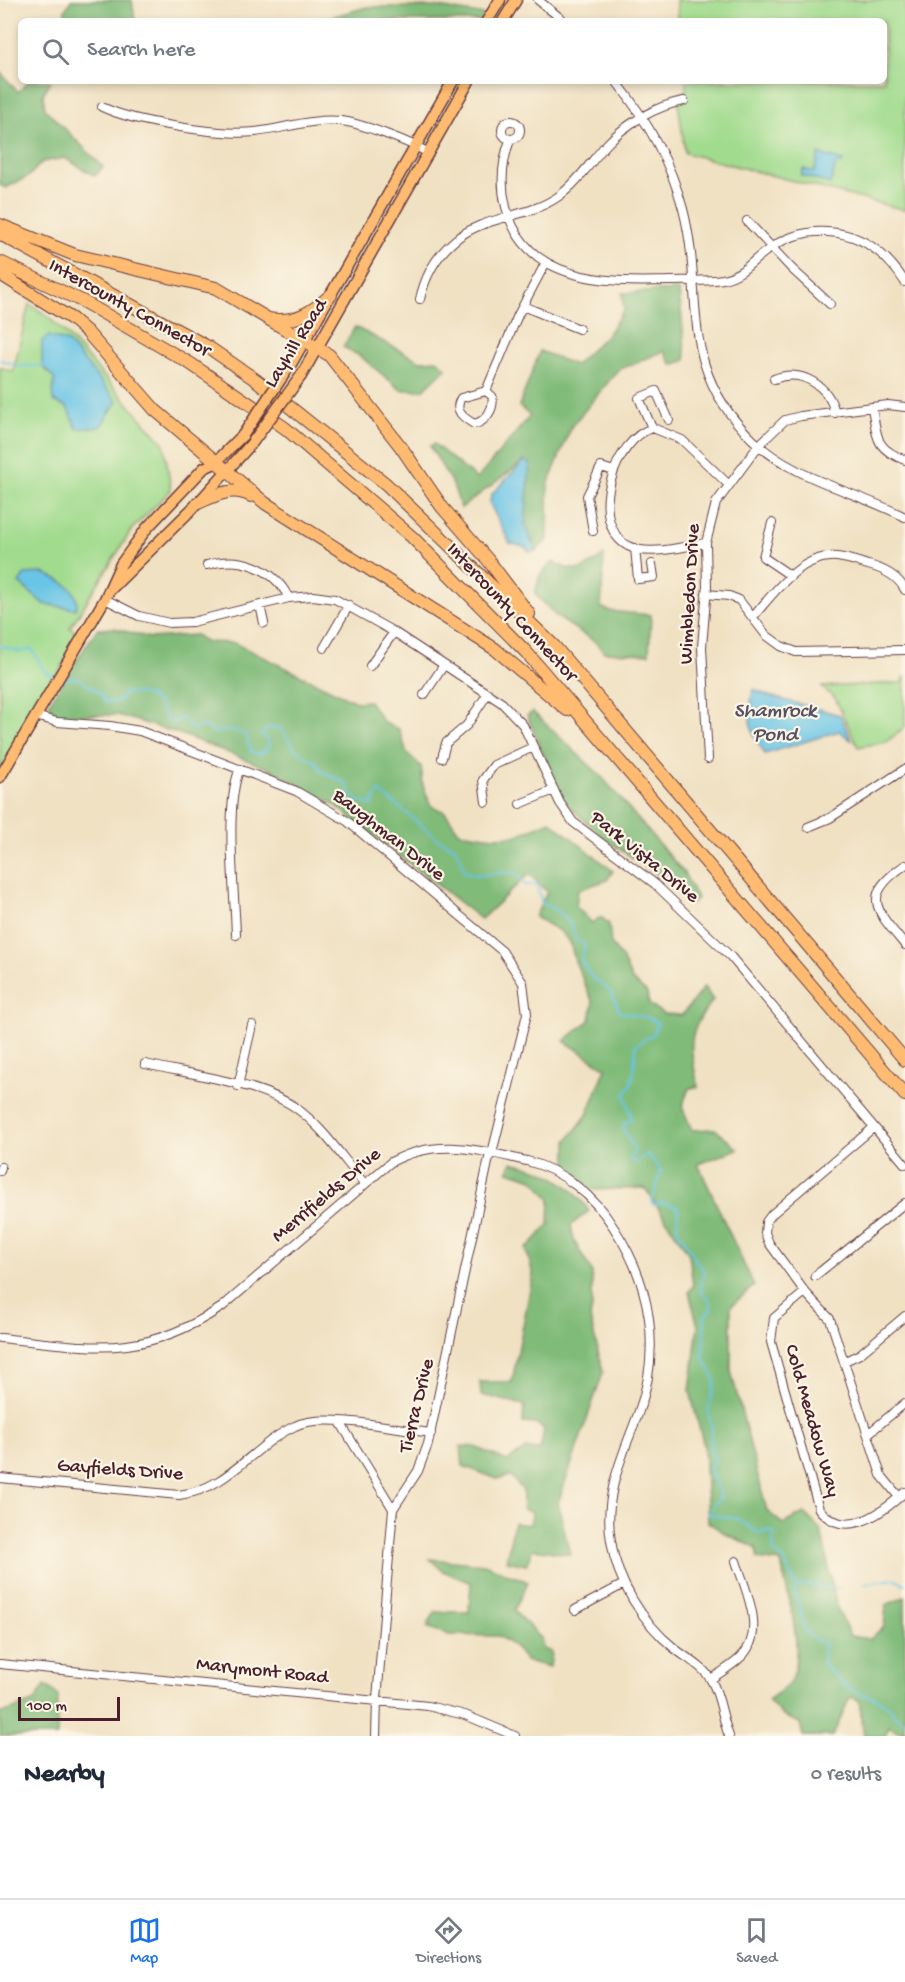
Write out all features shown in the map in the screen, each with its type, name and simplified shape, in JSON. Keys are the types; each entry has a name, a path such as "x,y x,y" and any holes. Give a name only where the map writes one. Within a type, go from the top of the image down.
{"highway":[{"path":"0,225 75,255 216,288 340,365 442,507 488,560 554,646"},
{"name":"Intercounty Connector","path":"0,234 208,347 256,380 386,484 554,646 905,1060"},
{"name":"Intercounty Connector","path":"0,262 84,302 191,364 285,428 412,537 527,652 590,729 905,1095"},
{"path":"0,274 72,319 87,332 155,410 265,503"},
{"path":"264,318 278,321 301,317 314,310 331,295"},
{"path":"198,503 224,492 241,491 265,503 495,649 590,729"}],"main road":[{"path":"489,18 501,0"},
{"path":"505,18 516,0"},
{"name":"Layhill Road","path":"107,595 227,473 301,376 331,295 451,84"},
{"name":"Layhill Road","path":"0,777 107,595 121,564 147,528 204,468 215,463 243,435 291,364 311,345 377,245 427,152 467,84"}],"street":[{"path":"538,0 560,18"},
{"path":"618,84 644,117 670,169 683,209 695,326 706,369 718,396 738,424 759,445 780,461 804,474 869,499 905,517"},
{"path":"420,299 428,273 452,242 472,227 537,209 560,195 608,143 644,117 671,103 684,101"},
{"path":"102,107 125,117 229,133 254,132 318,121 343,121 416,146 427,152"},
{"path":"510,140 502,176 509,218 520,243 546,262 573,274 603,281 721,279 735,276 774,247 789,238 808,232 846,234 875,247 902,272 905,282"},
{"path":"747,221 774,247 792,269 830,304"},
{"path":"486,391 523,306 546,262"},
{"path":"523,306 579,329"},
{"path":"774,379 785,375 806,378 820,385 832,400 835,413"},
{"path":"486,391 492,396 492,407 485,419 474,424 463,417 458,410 458,403 461,398 486,391"},
{"path":"669,420 656,391 639,398 652,428 682,440 728,483"},
{"name":"Wimbledon Drive","path":"708,759 702,647 706,594 706,543 713,510 728,483 759,445 785,420 872,408 905,407"},
{"path":"872,408 879,442 886,453 905,460"},
{"path":"652,428 635,436 614,471 606,509 609,523 616,537 635,548 655,550 706,543"},
{"path":"593,531 587,496 601,467 614,471"},
{"path":"772,523 763,557 791,576"},
{"path":"635,548 638,579 654,577 652,564"},
{"path":"753,617 791,576 804,566 823,558 836,556 880,568 895,577 905,590"},
{"path":"207,565 218,562 242,562 255,566 281,584 289,598"},
{"path":"706,594 729,596 739,600 766,635 781,646 796,652 905,650"},
{"name":"Park Vista Drive","path":"107,595 139,616 169,623 192,621 289,598 312,596 335,599 349,604 488,693 516,716 573,822 655,884 731,957 905,1164"},
{"path":"324,648 349,604"},
{"path":"260,605 264,623"},
{"path":"370,666 394,632"},
{"path":"424,695 444,665"},
{"path":"442,758 446,743 467,725 488,693"},
{"name":"Baughman Drive","path":"36,716 57,722 140,731 296,791 347,821 474,925 512,962 523,983 527,1014 491,1153"},
{"path":"486,802 483,780 489,769 533,747"},
{"path":"236,935 232,802 235,779 240,769"},
{"path":"808,826 830,818 905,769"},
{"path":"520,804 554,790"},
{"path":"905,865 888,877 877,892 881,916 905,945"},
{"path":"238,1086 252,1025"},
{"path":"145,1064 275,1096 296,1108 310,1120 364,1183"},
{"path":"873,1128 772,1214 766,1222 765,1233 769,1243 805,1292 830,1319 881,1475 902,1495"},
{"name":"Merrifields Drive","path":"0,1338 104,1347 127,1346 159,1340 192,1326 222,1307 391,1162 424,1148 451,1146 491,1153 531,1162 560,1175 582,1190 609,1221 638,1272 648,1304 651,1336 650,1367 639,1412 616,1472 610,1502 610,1541 624,1584 637,1606 656,1631 711,1679"},
{"name":"Tierra Drive","path":"376,1736 393,1509 418,1471 431,1433 491,1153"},
{"path":"815,1276 905,1203"},
{"name":"Cold Meadow Way","path":"805,1292 774,1318 771,1342 819,1509 826,1519 847,1525 884,1511 902,1495"},
{"path":"845,1361 860,1354 905,1316"},
{"path":"868,1434 905,1403"},
{"name":"Gayfields Drive","path":"0,1478 179,1495 195,1493 228,1478 272,1441 296,1425 321,1419 431,1433"},
{"path":"340,1422 393,1509"},
{"path":"729,1736 711,1679 742,1657 752,1639 754,1627 751,1608 736,1561"},
{"path":"575,1610 624,1584"},
{"name":"Marymont Road","path":"0,1664 377,1699 428,1706 465,1715 515,1736"}],"green space":[{"path":"71,0 132,0 135,18 64,18"},
{"path":"676,0 905,0 905,210 685,153 677,94 686,91 686,84 887,84 887,18 679,18"},
{"path":"367,7 439,7 490,16 489,18 328,18"},
{"path":"0,72 18,92 26,84 49,84 43,94 45,109 103,167 95,176 65,158 42,162 29,176 6,188 0,185"},
{"path":"679,290 686,360 672,365 664,351 618,370 571,427 548,485 548,540 536,551 525,526 529,463 524,461 461,508 453,485 430,446 434,444 477,479 530,416 519,406 540,351 575,365 607,335 624,310 622,293"},
{"path":"29,304 45,314 68,336 164,444 171,490 132,529 70,628 77,632 61,668 0,770 0,367 13,372"},
{"path":"355,327 420,361 437,360 446,368 423,390 401,390 360,356 343,347"},
{"path":"604,555 601,607 609,611 651,615 649,654 604,652 597,643 557,617 535,594 540,575 553,562 574,570 585,568"},
{"path":"114,628 150,638 196,635 206,642 234,643 356,702 369,701 384,723 399,729 407,753 421,766 423,786 431,806 445,812 459,832 493,837 515,836 550,821 613,871 607,880 578,890 576,906 592,923 601,917 609,924 611,944 622,958 632,980 647,993 649,1004 663,1014 682,1015 704,987 713,1000 698,1022 692,1041 698,1087 689,1088 682,1107 692,1130 715,1129 738,1149 698,1164 754,1286 731,1306 731,1371 767,1511 783,1524 804,1513 821,1530 837,1608 850,1636 869,1639 884,1627 886,1605 905,1597 905,1735 889,1726 885,1736 864,1736 859,1700 850,1697 833,1736 803,1736 800,1723 783,1716 768,1700 790,1682 796,1655 794,1623 781,1562 758,1559 756,1548 726,1534 708,1522 704,1446 690,1391 698,1326 689,1292 693,1286 689,1254 645,1188 591,1190 567,1170 567,1141 587,1115 606,1068 564,1041 590,1020 593,1003 575,961 570,942 561,932 535,917 547,892 529,874 481,919 335,805 270,769 180,734 118,715 53,715 49,703 97,629"},
{"path":"905,676 905,727 886,742 858,747 835,698 821,687 902,683"},
{"path":"533,712 601,776 684,873 697,898 691,904 665,879 603,838 564,801 527,716"},
{"path":"512,1162 556,1178 574,1192 589,1211 571,1225 574,1241 592,1272 590,1318 603,1372 558,1503 570,1554 533,1549 526,1565 506,1561 514,1523 530,1525 532,1513 523,1509 523,1490 510,1476 497,1479 463,1466 461,1446 475,1447 507,1461 526,1449 540,1450 544,1430 537,1424 523,1423 524,1405 481,1395 480,1382 512,1382 533,1274 526,1249 549,1225 550,1199 533,1179 508,1171"},
{"path":"430,1559 484,1564 528,1582 514,1611 541,1638 543,1649 552,1652 550,1667 526,1661 515,1647 499,1636 449,1635 427,1627 435,1612 469,1612 471,1583 443,1571"},
{"path":"45,1685 58,1695 57,1736 0,1736 0,1714 35,1701"}],"water":[{"path":"819,154 843,161 841,165 836,164 830,184 801,175 803,169 814,172"},
{"path":"49,336 68,342 117,401 100,427 77,429 67,407 53,401 54,378 42,366 42,341"},
{"path":"524,461 530,463 525,526 536,551 529,552 525,547 510,543 490,504 491,495"},
{"path":"43,573 62,581 72,590 77,602 76,609 44,604 19,583 25,574"},
{"name":"Shamrock Pond","path":"753,689 769,696 840,715 852,741 839,731 765,754 750,723"}],"waterway":[{"path":"0,360 19,366 42,366"},
{"path":"0,646 21,652 32,649 44,671 55,677"},
{"path":"60,680 78,678 101,694 105,702 120,701 124,693 146,695 160,706 167,720 174,723 181,718 195,730 203,725 215,733 227,731 242,733 246,735 251,752 260,754 269,748 267,739 261,734 268,728 280,728 296,750 316,762 321,771 347,784 355,799 372,805 379,791 438,839 454,847 461,859 464,871 478,875 504,872 518,874 525,885 537,885 542,903 564,916 574,932 575,939 585,945 581,960 592,978 610,990 620,1012 648,1018 658,1023 653,1034 636,1045 633,1077 625,1094 632,1120 624,1123 624,1130 635,1150 630,1158 635,1163 648,1154 661,1171 652,1201 653,1205 662,1203 678,1207 677,1232 705,1272 701,1281 701,1292 710,1300 711,1309 705,1315 703,1357 715,1380 708,1413 712,1430 710,1450 715,1459 710,1466 721,1497 707,1514 738,1519 760,1534 768,1530 774,1533 773,1551 784,1560 796,1587 804,1585 839,1588"},
{"path":"864,1584 894,1579 905,1584"},
{"path":"796,1587 794,1594 805,1629 809,1635 824,1643 823,1664 847,1688 879,1700 905,1722"}]}
